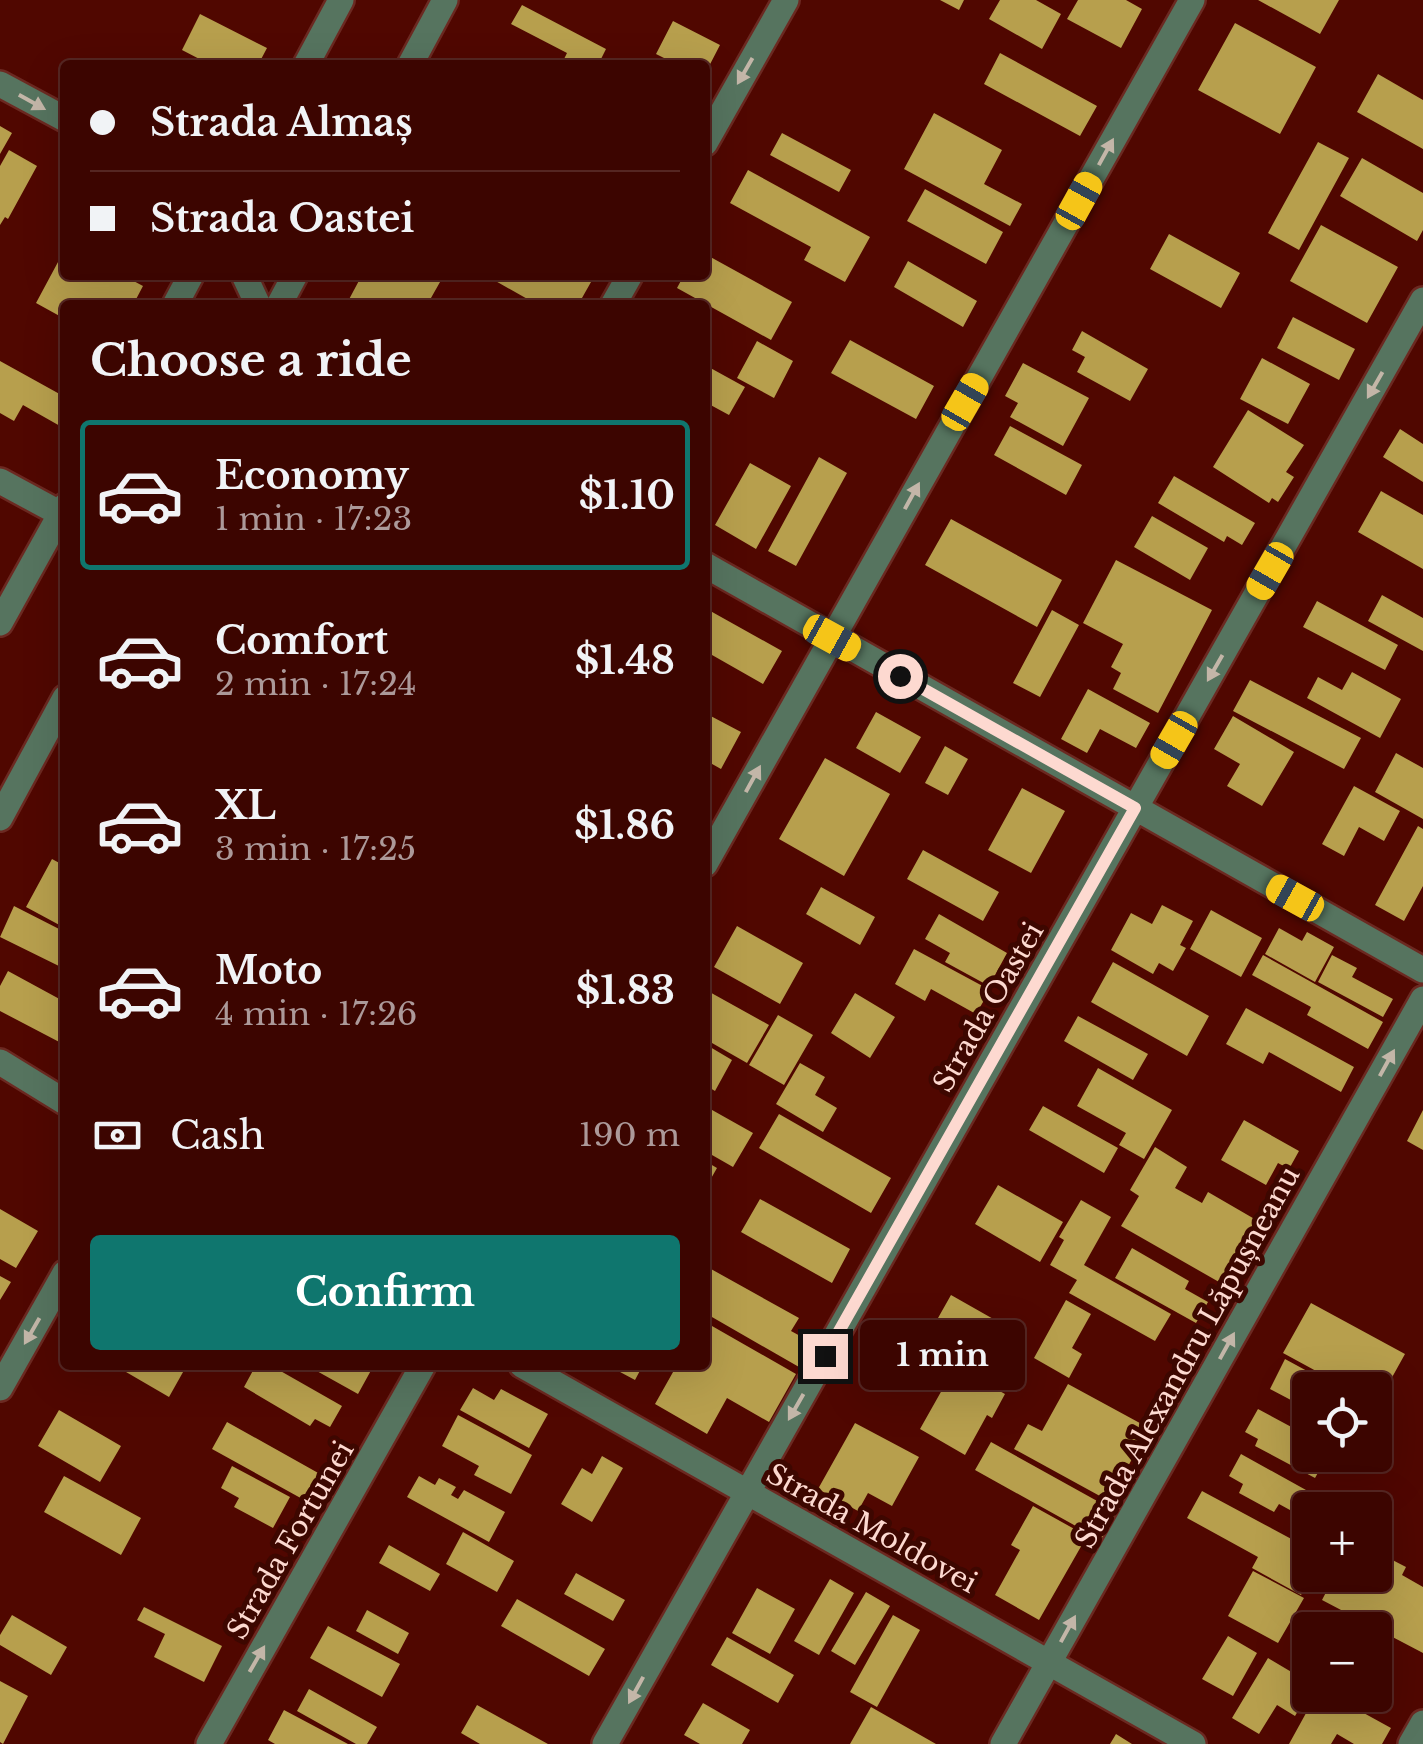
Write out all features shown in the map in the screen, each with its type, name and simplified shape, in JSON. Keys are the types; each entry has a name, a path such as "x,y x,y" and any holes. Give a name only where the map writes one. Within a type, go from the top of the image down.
{"street":[{"path":"309,60 341,0"},
{"path":"413,60 445,0"},
{"path":"710,134 786,0"},
{"path":"710,855 1192,0"},
{"path":"0,84 60,117"},
{"name":"Strada Oastei","path":"606,1744 1423,300"},
{"path":"0,482 60,509"},
{"path":"0,623 60,515"},
{"path":"710,568 1423,970"},
{"path":"0,818 60,707"},
{"name":"Strada Alexandru Lăpușneanu","path":"1002,1744 1423,999"},
{"path":"0,1062 60,1099"},
{"path":"0,1388 60,1283"},
{"name":"Strada Fortunei","path":"209,1744 421,1370"},
{"name":"Strada Moldovei","path":"531,1370 1193,1744"},
{"path":"1411,1744 1423,1723"}],"building":[{"path":"940,0 964,0 959,10"},
{"path":"1000,0 1036,0 1061,14 1042,49 989,19"},
{"path":"1078,0 1126,0 1142,9 1121,48 1067,19"},
{"path":"1258,0 1339,0 1320,34"},
{"path":"522,5 606,49 600,60 564,60 567,53 511,24"},
{"path":"200,14 267,48 261,60 201,60 182,50"},
{"path":"673,21 720,45 710,64 710,60 668,60 656,54"},
{"path":"1235,23 1316,67 1280,134 1198,90"},
{"path":"1000,53 1097,106 1080,136 984,84"},
{"path":"1378,74 1423,100 1423,149 1357,112"},
{"path":"934,113 1002,150 984,184 1022,204 1010,226 904,169"},
{"path":"0,126 12,133 0,154"},
{"path":"782,133 851,170 839,192 770,155"},
{"path":"1318,142 1349,158 1299,250 1268,233"},
{"path":"9,150 37,166 8,219 5,217 0,225 0,166"},
{"path":"1362,158 1423,193 1423,230 1417,241 1340,196"},
{"path":"748,170 870,237 845,282 804,260 811,247 730,203"},
{"path":"925,189 1003,232 986,264 907,221"},
{"path":"1321,225 1398,267 1367,323 1290,281"},
{"path":"1169,234 1240,273 1221,308 1150,269"},
{"path":"710,257 792,302 771,340 710,306 710,300 699,300 677,288 681,280 710,280"},
{"path":"60,258 60,280 132,280 143,286 136,300 60,300 60,316 36,303"},
{"path":"908,261 977,301 963,327 894,287"},
{"path":"359,280 441,280 430,300 349,300"},
{"path":"494,280 592,280 581,300 529,300"},
{"path":"1293,317 1355,349 1339,380 1277,348"},
{"path":"1082,331 1148,369 1130,401 1077,372 1085,357 1072,350"},
{"path":"850,340 934,386 916,419 831,373"},
{"path":"757,341 793,361 774,398 737,378"},
{"path":"1262,358 1310,384 1288,424 1240,399"},
{"path":"0,361 60,394 60,426 23,405 14,421 0,413"},
{"path":"1023,363 1089,398 1063,446 1010,417 1018,403 1005,396"},
{"path":"710,368 745,387 729,415 710,405"},
{"path":"1248,410 1304,445 1286,472 1294,477 1278,502 1272,498 1269,503 1213,467"},
{"path":"1010,426 1082,465 1066,495 994,455"},
{"path":"1400,429 1423,444 1423,482 1383,457"},
{"path":"819,457 847,473 796,566 768,551"},
{"path":"750,463 791,486 756,549 715,525"},
{"path":"1174,476 1255,523 1242,545 1227,536 1224,542 1158,503"},
{"path":"1381,491 1423,515 1423,569 1358,532"},
{"path":"1152,516 1208,548 1190,580 1134,547"},
{"path":"951,519 1062,580 1037,627 925,565"},
{"path":"1116,560 1212,610 1158,713 1113,689 1121,673 1111,667 1123,644 1083,623"},
{"path":"1382,595 1423,618 1423,651 1368,621"},
{"path":"1317,601 1398,645 1385,670 1303,627"},
{"path":"1052,610 1079,625 1040,697 1013,683"},
{"path":"710,611 782,651 763,684 710,654"},
{"path":"1352,672 1401,699 1380,738 1307,698 1318,677 1342,690"},
{"path":"1250,680 1361,738 1344,769 1233,711"},
{"path":"1088,689 1150,723 1136,748 1100,729 1087,753 1061,739"},
{"path":"876,712 921,737 900,773 856,748"},
{"path":"710,716 741,732 721,769 710,763"},
{"path":"1233,716 1294,752 1262,806 1227,786 1240,764 1214,749"},
{"path":"945,746 968,759 948,795 925,783"},
{"path":"1396,753 1423,768 1423,819 1375,792"},
{"path":"825,758 890,794 844,876 779,839"},
{"path":"1354,786 1400,811 1384,841 1359,827 1344,856 1322,844"},
{"path":"1022,788 1065,811 1031,873 988,850"},
{"path":"1418,826 1423,829 1423,886 1404,921 1375,905"},
{"path":"923,850 999,892 983,921 907,879"},
{"path":"52,859 60,863 60,925 26,907"},
{"path":"821,887 875,917 860,945 806,914"},
{"path":"1162,905 1193,921 1180,945 1186,948 1173,971 1159,963 1153,974 1111,950 1131,913 1152,924"},
{"path":"14,906 60,929 60,967 0,937"},
{"path":"1211,910 1262,938 1241,977 1190,949"},
{"path":"939,914 1007,953 989,986 945,962 950,953 925,939"},
{"path":"737,926 803,963 780,1004 714,967"},
{"path":"1279,928 1302,941 1307,932 1334,947 1315,982 1265,954"},
{"path":"914,949 990,990 976,1014 931,989 925,1001 895,984"},
{"path":"1263,955 1383,1022 1368,1049 1307,1015 1311,1007 1252,975"},
{"path":"1332,955 1357,968 1352,977 1393,999 1383,1017 1318,982"},
{"path":"1113,962 1209,1016 1187,1056 1091,1002"},
{"path":"8,971 60,999 60,1042 0,1011 0,986"},
{"path":"710,992 769,1025 747,1063 710,1042"},
{"path":"855,993 895,1017 870,1058 831,1033"},
{"path":"1246,1008 1354,1067 1341,1092 1269,1052 1263,1064 1226,1044"},
{"path":"778,1015 813,1035 784,1085 749,1065"},
{"path":"1078,1016 1148,1054 1133,1080 1064,1041"},
{"path":"710,1047 732,1060 715,1091 710,1088"},
{"path":"800,1063 825,1077 815,1095 837,1108 823,1132 776,1104"},
{"path":"1098,1068 1172,1110 1144,1159 1119,1145 1126,1133 1077,1106"},
{"path":"1043,1106 1118,1148 1104,1173 1029,1130"},
{"path":"710,1109 753,1133 733,1167 710,1154"},
{"path":"1423,1110 1423,1150 1407,1141"},
{"path":"779,1114 891,1178 871,1213 759,1148"},
{"path":"1244,1120 1299,1151 1289,1169 1278,1163 1266,1185 1221,1160"},
{"path":"1155,1147 1187,1167 1175,1188 1202,1203 1208,1192 1258,1221 1238,1254 1243,1257 1226,1286 1121,1226 1139,1196 1130,1190"},
{"path":"998,1185 1063,1222 1040,1262 975,1224"},
{"path":"760,1199 850,1249 832,1283 741,1232"},
{"path":"1081,1200 1111,1217 1084,1265 1171,1314 1155,1341 1069,1293 1077,1280 1050,1265 1064,1240 1059,1237"},
{"path":"0,1209 38,1231 16,1268 0,1259"},
{"path":"1132,1248 1189,1281 1185,1289 1208,1302 1196,1323 1115,1278"},
{"path":"710,1271 799,1318 791,1331 813,1343 799,1367 710,1316"},
{"path":"0,1276 11,1282 0,1300"},
{"path":"951,1295 1027,1338 1007,1372 949,1339 956,1328 938,1318"},
{"path":"1066,1300 1091,1314 1072,1348 1082,1354 1069,1378 1034,1358"},
{"path":"1311,1303 1405,1354 1392,1377 1392,1372 1318,1372 1283,1353"},
{"path":"710,1325 796,1374 769,1422 727,1398 707,1434 655,1404 674,1370 710,1370"},
{"path":"914,1344 1005,1394 992,1418 987,1415 965,1455 920,1429 942,1390 900,1367"},
{"path":"1285,1359 1309,1372 1292,1372 1292,1401 1270,1389"},
{"path":"123,1370 184,1370 169,1397"},
{"path":"253,1370 279,1370 342,1406 330,1427 315,1419 310,1426 244,1387"},
{"path":"315,1370 371,1370 358,1394"},
{"path":"616,1370 640,1370 635,1380"},
{"path":"1068,1384 1149,1428 1109,1501 1014,1449 1028,1424 1042,1431"},
{"path":"473,1388 494,1400 501,1389 548,1414 529,1448 460,1410"},
{"path":"1258,1409 1292,1427 1292,1466 1255,1446 1258,1439 1245,1432"},
{"path":"59,1410 121,1446 100,1482 38,1446"},
{"path":"458,1415 532,1455 511,1494 474,1475 479,1466 442,1446"},
{"path":"227,1422 320,1474 306,1501 212,1449"},
{"path":"855,1423 919,1457 892,1506 868,1493 858,1511 818,1489"},
{"path":"991,1442 1117,1512 1101,1540 975,1470"},
{"path":"1241,1454 1310,1492 1292,1492 1292,1511 1279,1504 1274,1512 1239,1493 1243,1484 1229,1476"},
{"path":"602,1456 623,1468 592,1522 561,1504 582,1468 592,1474"},
{"path":"232,1466 290,1497 273,1528 234,1507 239,1498 221,1488"},
{"path":"64,1476 141,1518 121,1555 44,1512"},
{"path":"419,1476 435,1485 439,1478 456,1487 451,1495 458,1499 464,1490 505,1512 489,1542 407,1497"},
{"path":"1202,1491 1292,1539 1292,1590 1252,1568 1258,1557 1187,1518"},
{"path":"1033,1506 1087,1536 1039,1620 995,1595 1020,1550 1011,1545"},
{"path":"463,1532 514,1561 497,1592 446,1564"},
{"path":"389,1545 440,1574 430,1591 379,1563"},
{"path":"1392,1560 1406,1567 1402,1575 1423,1587 1423,1653 1392,1637 1392,1612 1345,1612 1322,1600 1326,1592 1392,1592"},
{"path":"1253,1571 1304,1598 1292,1612 1278,1643 1228,1616"},
{"path":"576,1573 625,1600 613,1621 564,1594"},
{"path":"830,1579 854,1593 819,1655 794,1641"},
{"path":"757,1588 795,1609 770,1654 732,1633"},
{"path":"866,1592 890,1606 855,1665 831,1651"},
{"path":"517,1599 605,1649 589,1676 501,1626"},
{"path":"144,1607 222,1646 204,1682 154,1657 165,1634 137,1620"},
{"path":"367,1610 409,1633 398,1654 356,1631"},
{"path":"12,1615 67,1647 51,1675 0,1645 0,1635"},
{"path":"893,1615 920,1630 877,1707 850,1692"},
{"path":"328,1626 400,1664 382,1697 310,1658"},
{"path":"1228,1636 1257,1653 1233,1696 1202,1679"},
{"path":"727,1637 794,1675 778,1703 711,1665"},
{"path":"1268,1658 1292,1672 1295,1716 1277,1705 1259,1734 1232,1718"},
{"path":"0,1681 28,1696 3,1744 0,1742"},
{"path":"309,1689 377,1727 367,1744 356,1744 297,1711"},
{"path":"703,1703 750,1730 742,1744 700,1744 684,1735"},
{"path":"477,1705 548,1744 480,1744 461,1733"},
{"path":"871,1707 936,1744 850,1744"},
{"path":"284,1710 348,1744 275,1744 268,1740"},
{"path":"1307,1712 1362,1712 1391,1728 1382,1744 1354,1744 1337,1734 1331,1744 1289,1744"},
{"path":"1116,1734 1132,1744 1110,1744"}],"route":[{"path":"825,1356 1135,808 900,676"}]}
